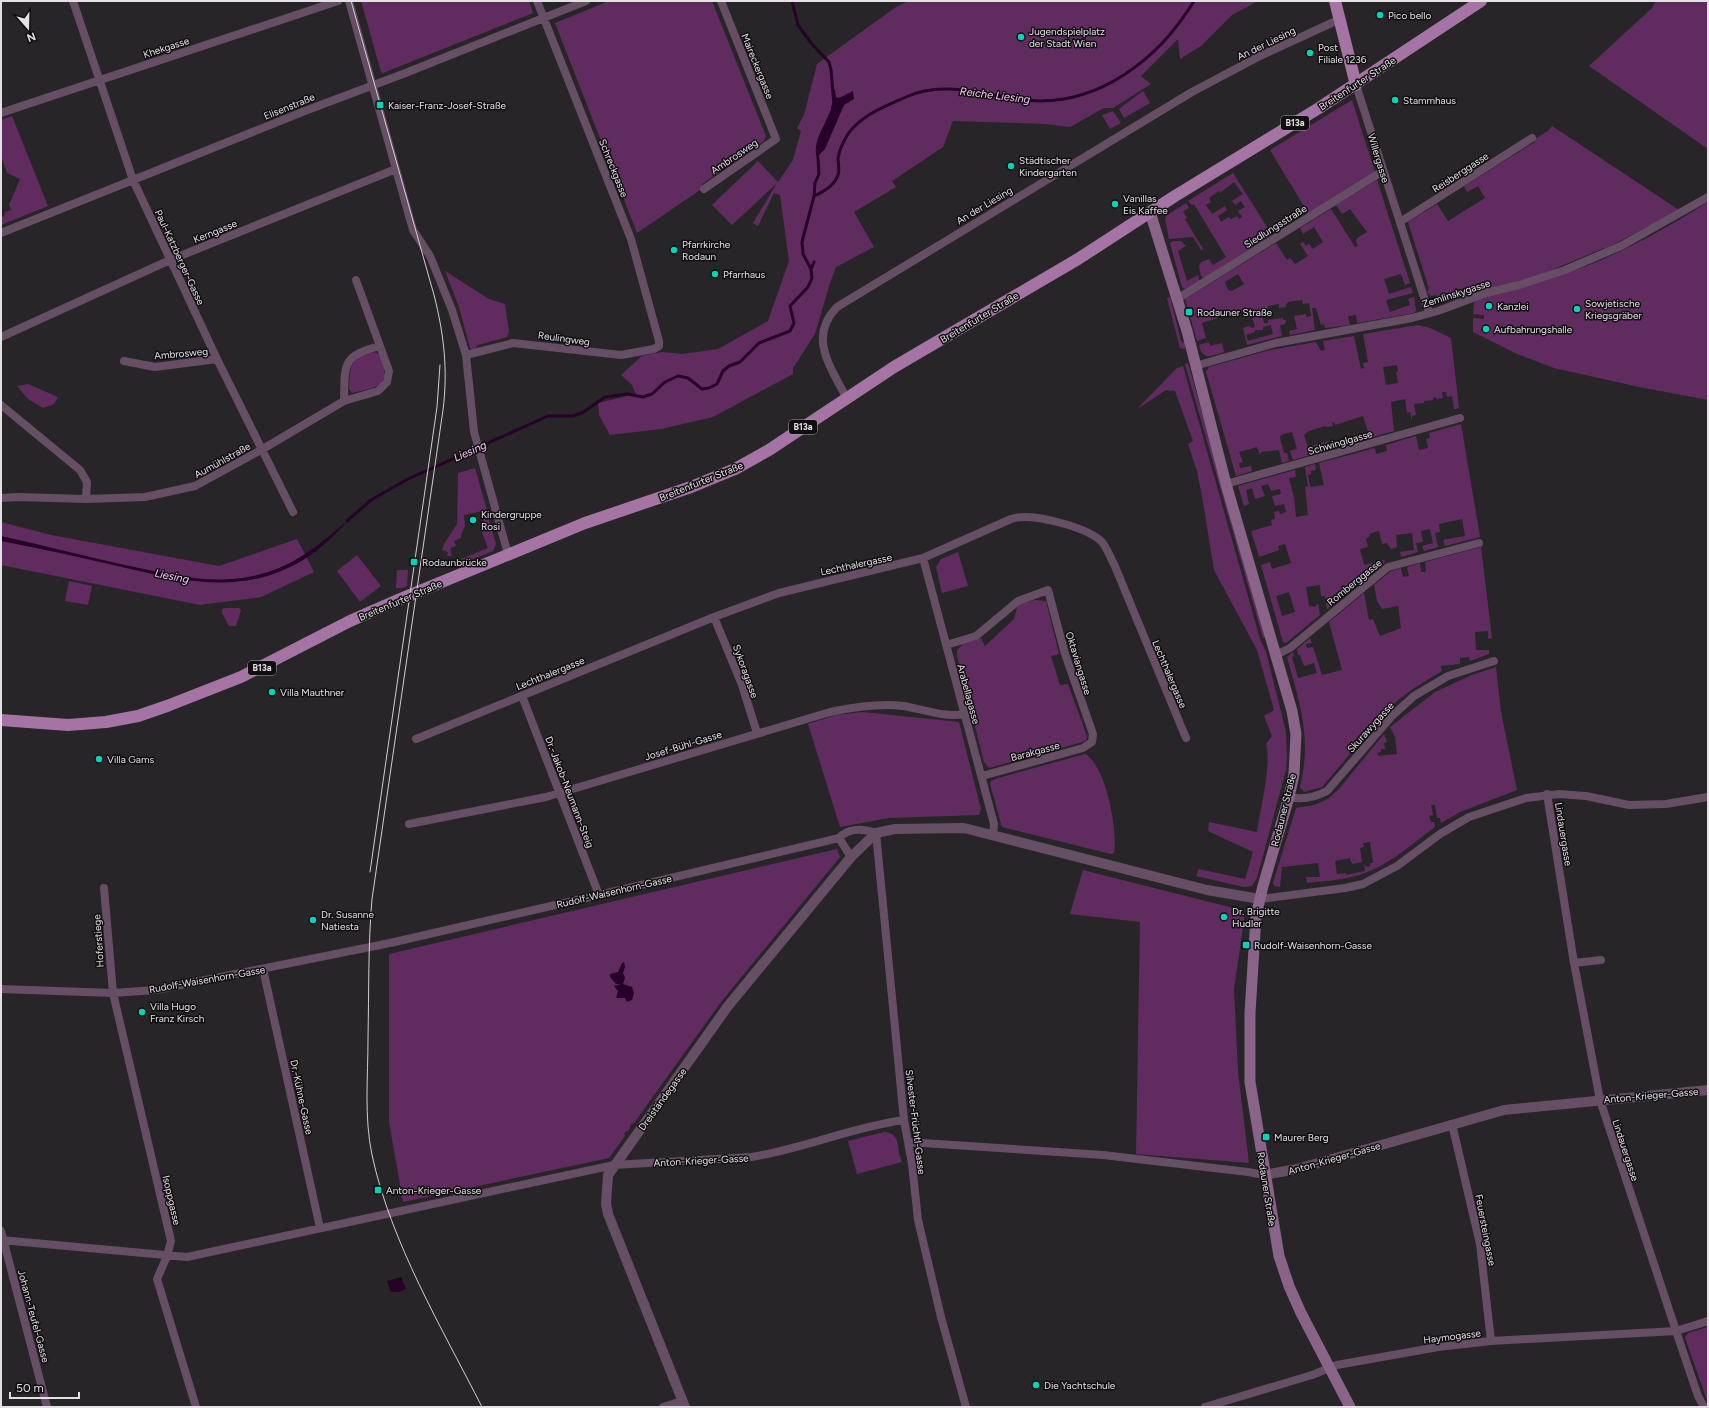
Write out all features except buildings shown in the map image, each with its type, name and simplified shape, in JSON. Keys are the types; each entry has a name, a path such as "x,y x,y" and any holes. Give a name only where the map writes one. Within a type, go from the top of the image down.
{"main road":[{"name":"Willergasse","path":"1335,1 1338,20 1356,84"},
{"name":"Breitenfurter Straße","path":"1,720 68,725 106,722 138,716 160,709 242,677 350,621 508,554 585,523 691,487 735,469 791,436 846,397 1078,259 1150,212 1356,84 1481,1"},
{"name":"Rodauner Straße","path":"1150,212 1177,299 1226,484 1292,710 1296,734 1294,774 1256,916 1250,1013 1250,1082 1264,1175 1279,1256 1289,1286 1350,1407"}],"street":[{"name":"Paul-Katzberger-Gasse","path":"73,1 133,180 217,359 293,512"},
{"name":"Khekgasse","path":"1,113 338,1"},
{"path":"349,1 413,230 430,256 452,310 466,354 474,432 508,554"},
{"name":"Schreckgasse","path":"537,1 632,239 657,334 658,346"},
{"name":"Elisenstraße","path":"1,233 310,109 586,1"},
{"name":"Maireckergasse","path":"721,1 776,139"},
{"name":"An der Liesing","path":"846,397 825,355 822,344 825,324 829,314 837,306 1192,92 1244,64 1338,20"},
{"name":"Willergasse","path":"1356,84 1429,313"},
{"name":"Reisberggasse","path":"1400,222 1532,138"},
{"name":"Ambrosweg","path":"704,189 776,139"},
{"name":"Kerngasse","path":"1,337 170,260 396,169"},
{"name":"Siedlungsstraße","path":"1177,299 1383,171"},
{"name":"Zemlinskygasse","path":"1195,366 1276,343 1412,318 1438,311 1486,292 1520,285 1564,270 1621,246 1664,223 1708,196"},
{"name":"Aumühlstraße","path":"1,498 86,499 145,497 195,486 261,450 344,401 378,391 387,382 389,371 356,280"},
{"name":"Reulingweg","path":"466,354 513,342 621,355 654,349 658,346"},
{"path":"344,401 345,371 348,361 362,351 380,346"},
{"name":"Ambrosweg","path":"124,361 155,366 217,359"},
{"path":"1,405 80,470 87,482 86,499"},
{"name":"Schwinglgasse","path":"1226,484 1460,418"},
{"name":"Lechthalergasse","path":"416,739 714,617 792,589 923,558 1016,517 1027,517 1072,525 1088,532 1101,542 1114,564 1186,738"},
{"name":"Romberggasse","path":"1276,655 1290,648 1388,567 1479,543"},
{"name":"Arabellagasse","path":"923,558 982,776 994,824 993,834"},
{"name":"Oktaviangasse","path":"946,645 973,638 1018,601 1048,590 1065,654 1093,734 1092,742"},
{"name":"Sykoragasse","path":"714,617 742,685 757,733"},
{"name":"Skurawygasse","path":"1289,797 1299,799 1314,797 1327,792 1392,716 1414,696 1448,676 1494,660"},
{"name":"Dr.-Jakob-Neumann-Steig","path":"522,696 599,896"},
{"name":"Josef-Bühl-Gasse","path":"409,824 546,797 830,712 862,706 902,706 952,715 964,714"},
{"name":"Barakgasse","path":"982,776 1083,748 1092,742"},
{"name":"Rudolf-Waisenhorn-Gasse","path":"1,989 113,993 156,990 341,954 599,896 838,838 844,832 864,829 876,833 894,829 936,827 964,828 993,834 1207,890 1260,899 1363,884 1397,866 1440,834 1469,817 1526,798 1547,794 1586,796 1629,805 1666,804 1708,797"},
{"name":"Lindauergasse","path":"1547,794 1574,962 1600,1100 1698,1396 1704,1407"},
{"name":"Dreiständegasse","path":"683,1404 607,1209 606,1188 608,1175 728,1006 851,857 876,833"},
{"name":"Silvester-Früchtl-Gasse","path":"876,833 904,1120 918,1220 941,1317 966,1407"},
{"path":"838,838 851,857"},
{"name":"Hoferstiege","path":"104,888 113,993"},
{"path":"1574,962 1600,960"},
{"name":"Dr.-Kühne-Gasse","path":"263,969 320,1228"},
{"name":"Isoppgasse","path":"113,993 171,1241 167,1256 157,1279 196,1407"},
{"name":"Anton-Krieger-Gasse","path":"908,1142 1103,1155 1264,1175 1297,1169 1504,1110 1708,1090"},
{"name":"Anton-Krieger-Gasse","path":"2,1240 187,1257 614,1165 751,1157 771,1154 860,1128 904,1120"},
{"name":"Feuersteingasse","path":"1452,1124 1480,1244 1491,1341"},
{"name":"Johann-Teufel-Gasse","path":"1,1231 2,1240 47,1407"},
{"name":"Haymogasse","path":"1205,1407 1312,1375 1330,1367 1438,1347 1491,1341 1676,1331 1708,1320"},
{"path":"663,1407 683,1404"}],"shaded area":[{"path":"361,1 529,1 533,13 383,73 381,72"},
{"path":"609,1 712,1 766,136 764,141 702,184 703,188 637,233 555,23"},
{"path":"909,1 1258,1 1232,15 1201,46 1180,59 1178,39 1141,76 1151,84 1113,108 1104,108 1070,127 1045,124 953,121 943,147 892,181 896,187 854,212 874,247 836,267 815,334 793,368 793,374 713,417 661,429 610,435 599,415 598,403 636,394 632,385 621,375 642,356 662,352 682,354 718,349 768,321 789,261 780,195 774,193 758,226 753,223 777,183 732,225 712,205 758,161 778,182 793,160 801,131 797,128 804,115 817,64 896,7"},
{"path":"1656,1 1708,1 1708,149 1589,66 1651,9"},
{"path":"1143,91 1150,103 1124,118 1119,109"},
{"path":"1352,100 1375,172 1308,213 1270,150"},
{"path":"1113,111 1121,123 1110,129 1102,115"},
{"path":"12,116 48,206 1,225 1,218 4,216 5,212 11,210 9,205 20,179 7,173 1,155 1,120"},
{"path":"1552,126 1679,210 1605,249 1604,248 1535,277 1484,290 1444,303 1436,295 1431,296 1427,292 1429,289 1408,222 1437,204 1448,221 1485,198 1478,186 1467,192 1464,186 1535,142 1533,140 1548,131"},
{"path":"1233,173 1272,235 1204,278 1201,276 1199,266 1201,262 1209,259 1213,265 1226,257 1194,204 1192,205 1188,201","holes":["1234,182 1243,194 1232,201 1235,205 1241,201 1245,207 1238,211 1242,217 1239,219 1237,216 1231,219 1229,217 1221,222 1218,216 1227,210 1225,206 1212,214 1206,205 1211,202 1209,198 1219,191 1220,193"]},
{"path":"1377,180 1410,283 1405,285 1401,274 1384,279 1389,294 1411,287 1413,293 1386,300 1390,312 1410,305 1408,299 1414,297 1416,311 1414,313 1357,323 1356,315 1348,316 1350,325 1325,328 1324,324 1321,325 1316,308 1312,308 1315,330 1290,335 1289,331 1297,329 1294,316 1306,314 1306,317 1311,316 1309,303 1303,304 1302,300 1288,302 1286,307 1279,308 1279,304 1268,306 1268,309 1262,311 1264,323 1268,323 1268,320 1283,318 1283,320 1286,320 1285,324 1280,325 1282,336 1247,345 1243,328 1250,326 1251,328 1255,327 1250,310 1227,317 1225,311 1217,314 1218,318 1202,323 1206,338 1197,341 1185,299 1276,243 1287,260 1290,258 1295,264 1308,256 1300,244 1303,242 1306,246 1309,244 1313,249 1323,242 1314,227 1303,234 1300,228 1331,209 1355,247 1358,246 1356,241 1357,238 1367,232 1350,209 1342,214 1336,205","holes":["1238,274 1244,284 1232,291 1228,290 1225,282","1271,325 1273,334 1248,341 1246,335 1255,332 1255,330 1263,330 1263,327"]},
{"path":"1708,202 1708,400 1639,387 1554,368 1515,353 1473,332 1473,318 1484,319 1484,315 1473,314 1474,303 1477,299 1537,283 1590,265 1642,240"},
{"path":"1186,203 1189,208 1183,211 1187,218 1185,219 1203,249 1201,250 1193,237 1169,239 1165,219 1166,216"},
{"path":"1173,241 1181,241 1186,246 1178,251 1187,281 1198,275 1199,281 1185,289 1182,287 1170,243"},
{"path":"445,271 489,299 505,304 509,332 507,337 478,345 474,350 470,348 459,307"},
{"path":"1170,297 1181,341 1185,343 1185,349 1180,348 1167,298"},
{"path":"1418,325 1430,328 1451,338 1459,408 1454,409 1452,396 1447,397 1446,392 1442,392 1443,398 1437,399 1436,397 1433,398 1433,400 1424,401 1424,403 1414,404 1416,415 1412,416 1412,421 1410,412 1407,413 1405,399 1391,402 1394,431 1349,444 1347,438 1368,432 1363,416 1335,425 1334,422 1332,423 1333,426 1325,426 1309,431 1304,435 1308,447 1329,441 1327,445 1328,450 1293,460 1290,451 1297,449 1292,432 1281,435 1280,438 1284,453 1287,453 1289,461 1282,463 1279,450 1261,452 1260,455 1257,447 1239,452 1243,462 1239,463 1240,468 1251,466 1252,471 1236,476 1206,372 1209,367 1270,350 1316,342 1321,351 1325,350 1323,341 1354,336 1361,369 1364,368 1363,363 1368,362 1363,334","holes":["1397,365 1398,371 1396,372 1398,383 1386,385 1383,367"]},
{"path":"1209,342 1210,346 1222,343 1224,352 1211,356 1205,355 1199,345"},
{"path":"375,352 380,355 383,365 384,373 381,383 376,387 352,393 349,389 350,374 353,364 361,356"},
{"path":"1188,363 1266,637 1263,638 1185,364"},
{"path":"1183,366 1260,639 1266,652 1286,732 1286,770 1257,878 1252,886 1244,887 1196,876 1199,869 1245,879 1253,852 1208,831 1209,822 1257,832 1267,774 1268,763 1266,744 1272,736 1264,716 1274,710 1257,650 1214,570 1197,471 1188,444 1193,441 1175,391 1166,390 1137,409 1177,368"},
{"path":"28,384 58,397 54,404 43,408 28,399 17,386"},
{"path":"1461,424 1480,537 1445,546 1443,540 1465,536 1462,519 1439,524 1440,532 1435,533 1438,547 1424,551 1422,546 1433,543 1430,529 1421,531 1423,542 1416,543 1418,552 1401,557 1400,552 1414,550 1412,533 1396,535 1397,547 1391,549 1387,543 1382,544 1379,531 1369,534 1370,536 1366,539 1368,547 1360,549 1364,565 1384,560 1385,562 1327,609 1325,596 1321,596 1320,585 1306,587 1309,606 1315,607 1318,603 1320,615 1286,643 1283,642 1261,565 1270,562 1272,569 1291,563 1285,544 1278,546 1279,550 1259,557 1251,531 1272,525 1271,520 1275,519 1274,512 1279,511 1280,514 1286,512 1284,504 1275,506 1272,496 1281,494 1280,489 1271,491 1268,484 1261,486 1265,496 1255,499 1252,488 1246,490 1249,504 1244,506 1238,486 1295,470 1296,477 1289,478 1294,497 1296,517 1308,515 1305,487 1308,486 1305,467 1315,464 1316,470 1311,471 1311,474 1308,475 1310,487 1324,485 1319,463 1375,448 1376,454 1387,451 1386,445 1416,436 1419,450 1428,448 1426,439 1430,438 1429,433","holes":["1289,592 1295,612 1282,616 1276,596"]},
{"path":"475,468 487,510 464,515 465,526 461,538 454,541 456,546 450,548 452,556 447,556 448,552 442,550 444,544 457,524 458,473"},
{"path":"488,516 496,544 493,551 463,563 461,559 488,548 481,530 484,523 482,518"},
{"path":"1,522 51,535 219,566 297,539 314,572 261,597 200,605 1,565"},
{"path":"1481,547 1492,638 1488,639 1488,631 1475,632 1476,650 1489,650 1489,654 1470,661 1469,657 1460,658 1460,664 1441,666 1442,671 1417,686 1398,700 1377,722 1322,787 1304,792 1300,787 1305,752 1303,721 1287,657 1293,652 1294,656 1292,657 1298,678 1317,673 1314,663 1304,666 1300,655 1298,655 1297,649 1310,638 1312,643 1306,644 1307,648 1313,647 1322,675 1342,670 1329,622 1364,593 1369,620 1373,619 1380,636 1401,628 1398,606 1382,609 1377,601 1374,585 1391,571 1401,568 1403,577 1409,576 1407,567 1420,563 1421,572 1426,572 1425,562"},
{"path":"958,552 968,586 942,593 936,567 941,559"},
{"path":"357,555 381,586 360,602 337,571"},
{"path":"397,570 408,570 407,586 396,588"},
{"path":"69,581 92,586 88,605 65,601"},
{"path":"1035,600 1046,601 1059,654 1051,656 1060,685 1068,684 1087,736 1086,741 989,768 984,762 957,656 957,650 963,644 981,638 985,646 1014,619 1018,604"},
{"path":"239,608 241,610 236,626 229,626 222,613 222,609"},
{"path":"1496,667 1501,712 1517,790 1460,812 1441,823 1440,818 1437,818 1435,805 1431,805 1433,815 1429,816 1431,822 1434,822 1435,827 1389,861 1379,867 1359,875 1307,883 1306,877 1320,877 1318,863 1282,867 1280,887 1274,886 1273,883 1296,808 1314,805 1328,799 1338,790 1384,734 1387,742 1384,743 1385,749 1381,749 1381,752 1377,753 1378,756 1397,754 1395,737 1390,727 1435,692 1472,675","holes":["1370,842 1373,863 1370,863 1370,866 1366,867 1364,864 1365,871 1346,875 1346,873 1337,874 1335,861 1350,858 1352,864 1362,862 1360,848 1364,847 1363,843"]},
{"path":"863,712 959,722 981,809 979,815 889,818 840,827 808,724 836,715"},
{"path":"1085,754 1099,771 1109,799 1114,830 1114,853 1111,854 1002,827 990,784 991,781"},
{"path":"837,849 840,857 721,1002 634,1123 631,1124 629,1130 624,1133 625,1136 609,1158 403,1202 389,1122 389,954"},
{"path":"1083,870 1241,910 1244,915 1234,989 1238,1072 1249,1163 1136,1154 1140,922 1070,914"},
{"path":"884,1132 894,1135 898,1143 902,1162 857,1174 848,1141"},
{"path":"1708,1327 1708,1403 1685,1338 1688,1333"}],"water":[{"path":"833,89 835,90 836,97 839,98 853,91 854,99 844,105 825,149 819,155 818,161 816,146 820,132 830,111"},
{"name":"Liesing","path":"349,520 311,555 288,568 266,576 243,581 197,581 174,578 1,541 1,536 110,562 178,576 232,579 250,577 280,568 311,550"},
{"path":"624,962 625,967 623,973 625,978 623,984 632,987 634,993 632,1000 627,1002 625,998 616,998 618,991 614,986 621,984 616,984 610,977 610,974 618,972 622,963"},
{"path":"401,1277 406,1289 399,1292 391,1292 387,1281"}],"waterway":[{"path":"792,1 798,25 811,43 829,62 833,93"},
{"name":"Reiche Liesing","path":"814,196 828,188 836,179 839,171 839,152 853,127 867,116 882,108 906,97 935,89 966,90 1025,100 1051,100 1077,96 1101,87 1123,75 1144,60 1163,42 1180,22 1194,1"},
{"name":"Liesing","path":"347,521 371,500 408,479 548,416 573,416 582,413 605,397 627,394 643,397 652,394 665,382 678,376 688,378 702,389 709,388 717,384 723,371 729,366 740,362 759,343 790,331 794,323 790,306 808,287 812,278 811,269 803,254 802,242 814,196 815,183 819,174 818,158"},
{"name":"Liesing","path":"811,269 814,262"}],"tram line":[{"path":"351,1 434,295 443,338 445,366 443,410 372,899 369,968 368,1126 372,1155 381,1188 405,1253 419,1284 482,1407"},
{"path":"370,872 437,407 440,365"}],"place":[{"name":"Pico bello","path":"1380,15"},
{"name":"Jugendspielplatz der Stadt Wien","path":"1021,37"},
{"name":"Post Filiale 1236","path":"1310,53"},
{"name":"Stammhaus","path":"1395,100"},
{"name":"Kaiser-Franz-Josef-Straße","path":"380,105"},
{"name":"Städtischer Kindergarten","path":"1011,166"},
{"name":"Vanillas Eis Kaffee","path":"1115,204"},
{"name":"Pfarrkirche Rodaun","path":"674,250"},
{"name":"Pfarrhaus","path":"715,274"},
{"name":"Kanzlei","path":"1489,306"},
{"name":"Sowjetische Kriegsgräber","path":"1577,309"},
{"name":"Rodauner Straße","path":"1189,312"},
{"name":"Aufbahrungshalle","path":"1486,329"},
{"name":"Kindergruppe Rosi","path":"473,520"},
{"name":"Rodaunbrücke","path":"414,562"},
{"name":"Villa Mauthner","path":"272,692"},
{"name":"Villa Gams","path":"99,759"},
{"name":"Dr. Brigitte Hudler","path":"1224,917"},
{"name":"Dr. Susanne Natiesta","path":"313,920"},
{"name":"Rudolf-Waisenhorn-Gasse","path":"1246,945"},
{"name":"Villa Hugo Franz Kirsch","path":"142,1012"},
{"name":"Maurer Berg","path":"1266,1137"},
{"name":"Anton-Krieger-Gasse","path":"378,1190"},
{"name":"Die Yachtschule","path":"1036,1385"}]}
